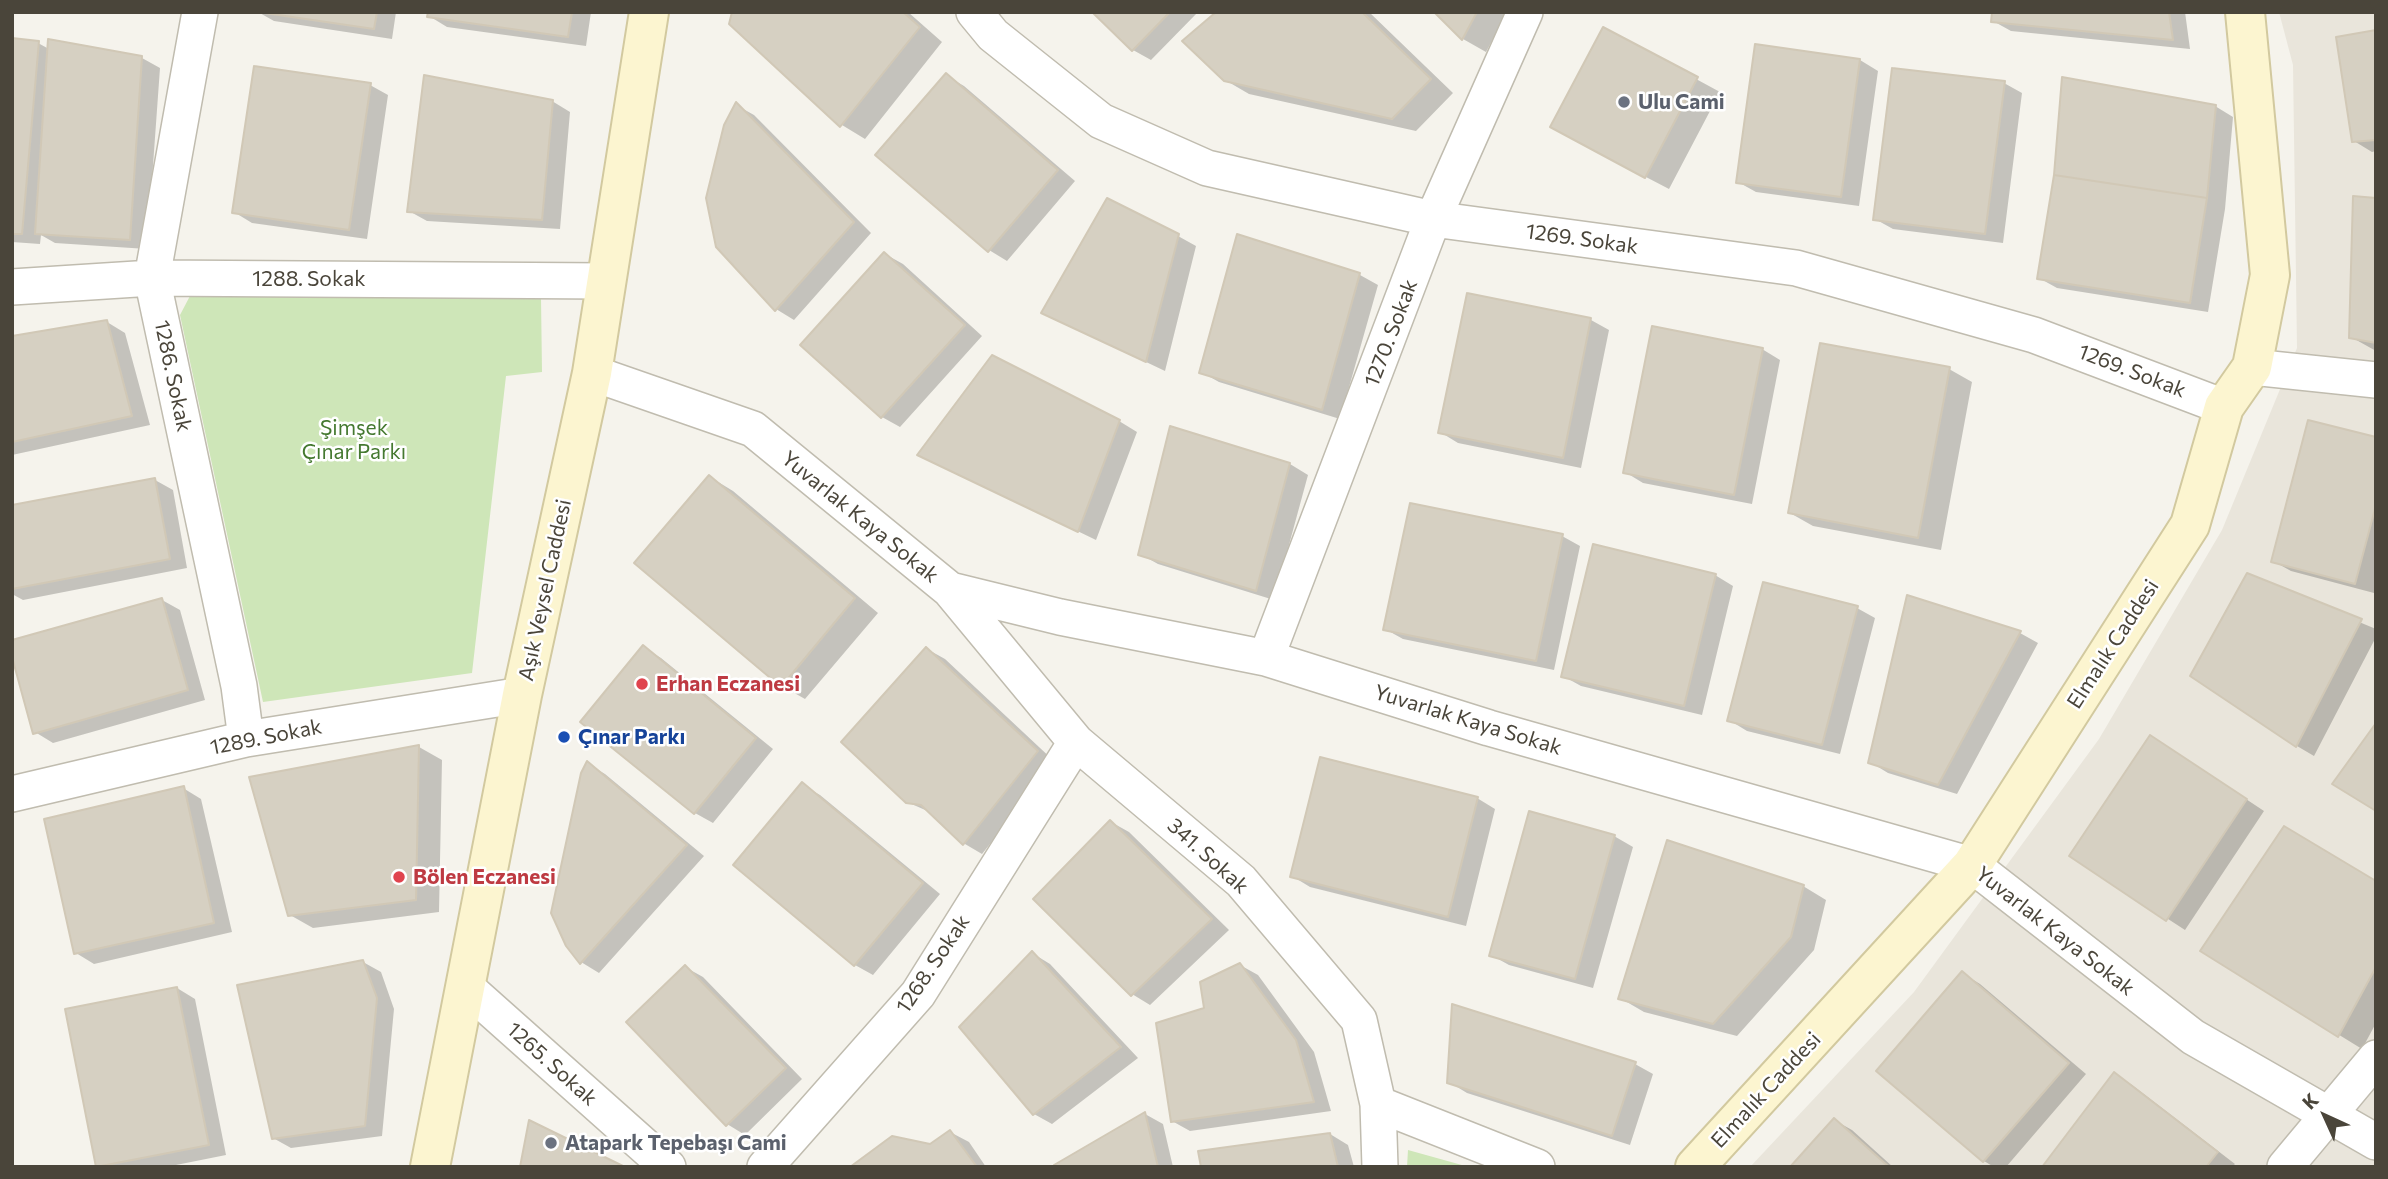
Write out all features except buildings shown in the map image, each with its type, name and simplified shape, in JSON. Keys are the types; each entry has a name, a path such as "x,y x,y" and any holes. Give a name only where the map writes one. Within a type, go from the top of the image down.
{"street":[{"name":"1286. Sokak","path":"200,12 152,278 239,686 246,739"},
{"name":"Aşık Veysel Caddesi","path":"430,1167 522,695 592,373 649,12"},
{"name":"1269. Sokak","path":"974,12 993,34 1101,121 1207,168 1433,219 1796,268 2034,334 2224,407"},
{"name":"1270. Sokak","path":"1266,658 1433,219 1525,12"},
{"name":"Elmalık Caddesi","path":"1695,1167 1972,865 2190,525 2224,407 2252,367 2270,275 2245,12"},
{"name":"1288. Sokak","path":"12,287 152,278 607,281"},
{"path":"2252,367 2376,380"},
{"name":"Yuvarlak Kaya Sokak","path":"592,373 753,429 950,590 1060,617 1266,658 1489,728 1972,865 2193,1037 2330,1113 2376,1142"},
{"name":"341. Sokak","path":"950,590 1076,742 1241,881 1359,1020 1378,1104 1380,1167"},
{"name":"1289. Sokak","path":"12,794 246,739 522,695"},
{"name":"1268. Sokak","path":"765,1167 918,994 1076,742"},
{"name":"1265. Sokak","path":"467,988 668,1167"},
{"path":"2285,1167 2376,1058"},
{"path":"1378,1104 1537,1167"}],"shaded area":[{"path":"2279,12 2376,12 2376,1167 1750,1167 1914,992 2099,739 2222,530 2297,348 2293,65"}],"green space":[{"name":"Şimşek Çınar Parkı","path":"191,294 541,298 542,372 506,376 472,673 263,702 180,315"},
{"path":"1408,1150 1469,1167 1407,1167"}],"place":[{"name":"Ulu Cami","path":"1624,102"},
{"name":"Erhan Eczanesi","path":"642,684"},
{"name":"Çınar Parkı","path":"564,737"},
{"name":"Bölen Eczanesi","path":"399,877"},
{"name":"Atapark Tepebaşı Cami","path":"551,1143"}]}
